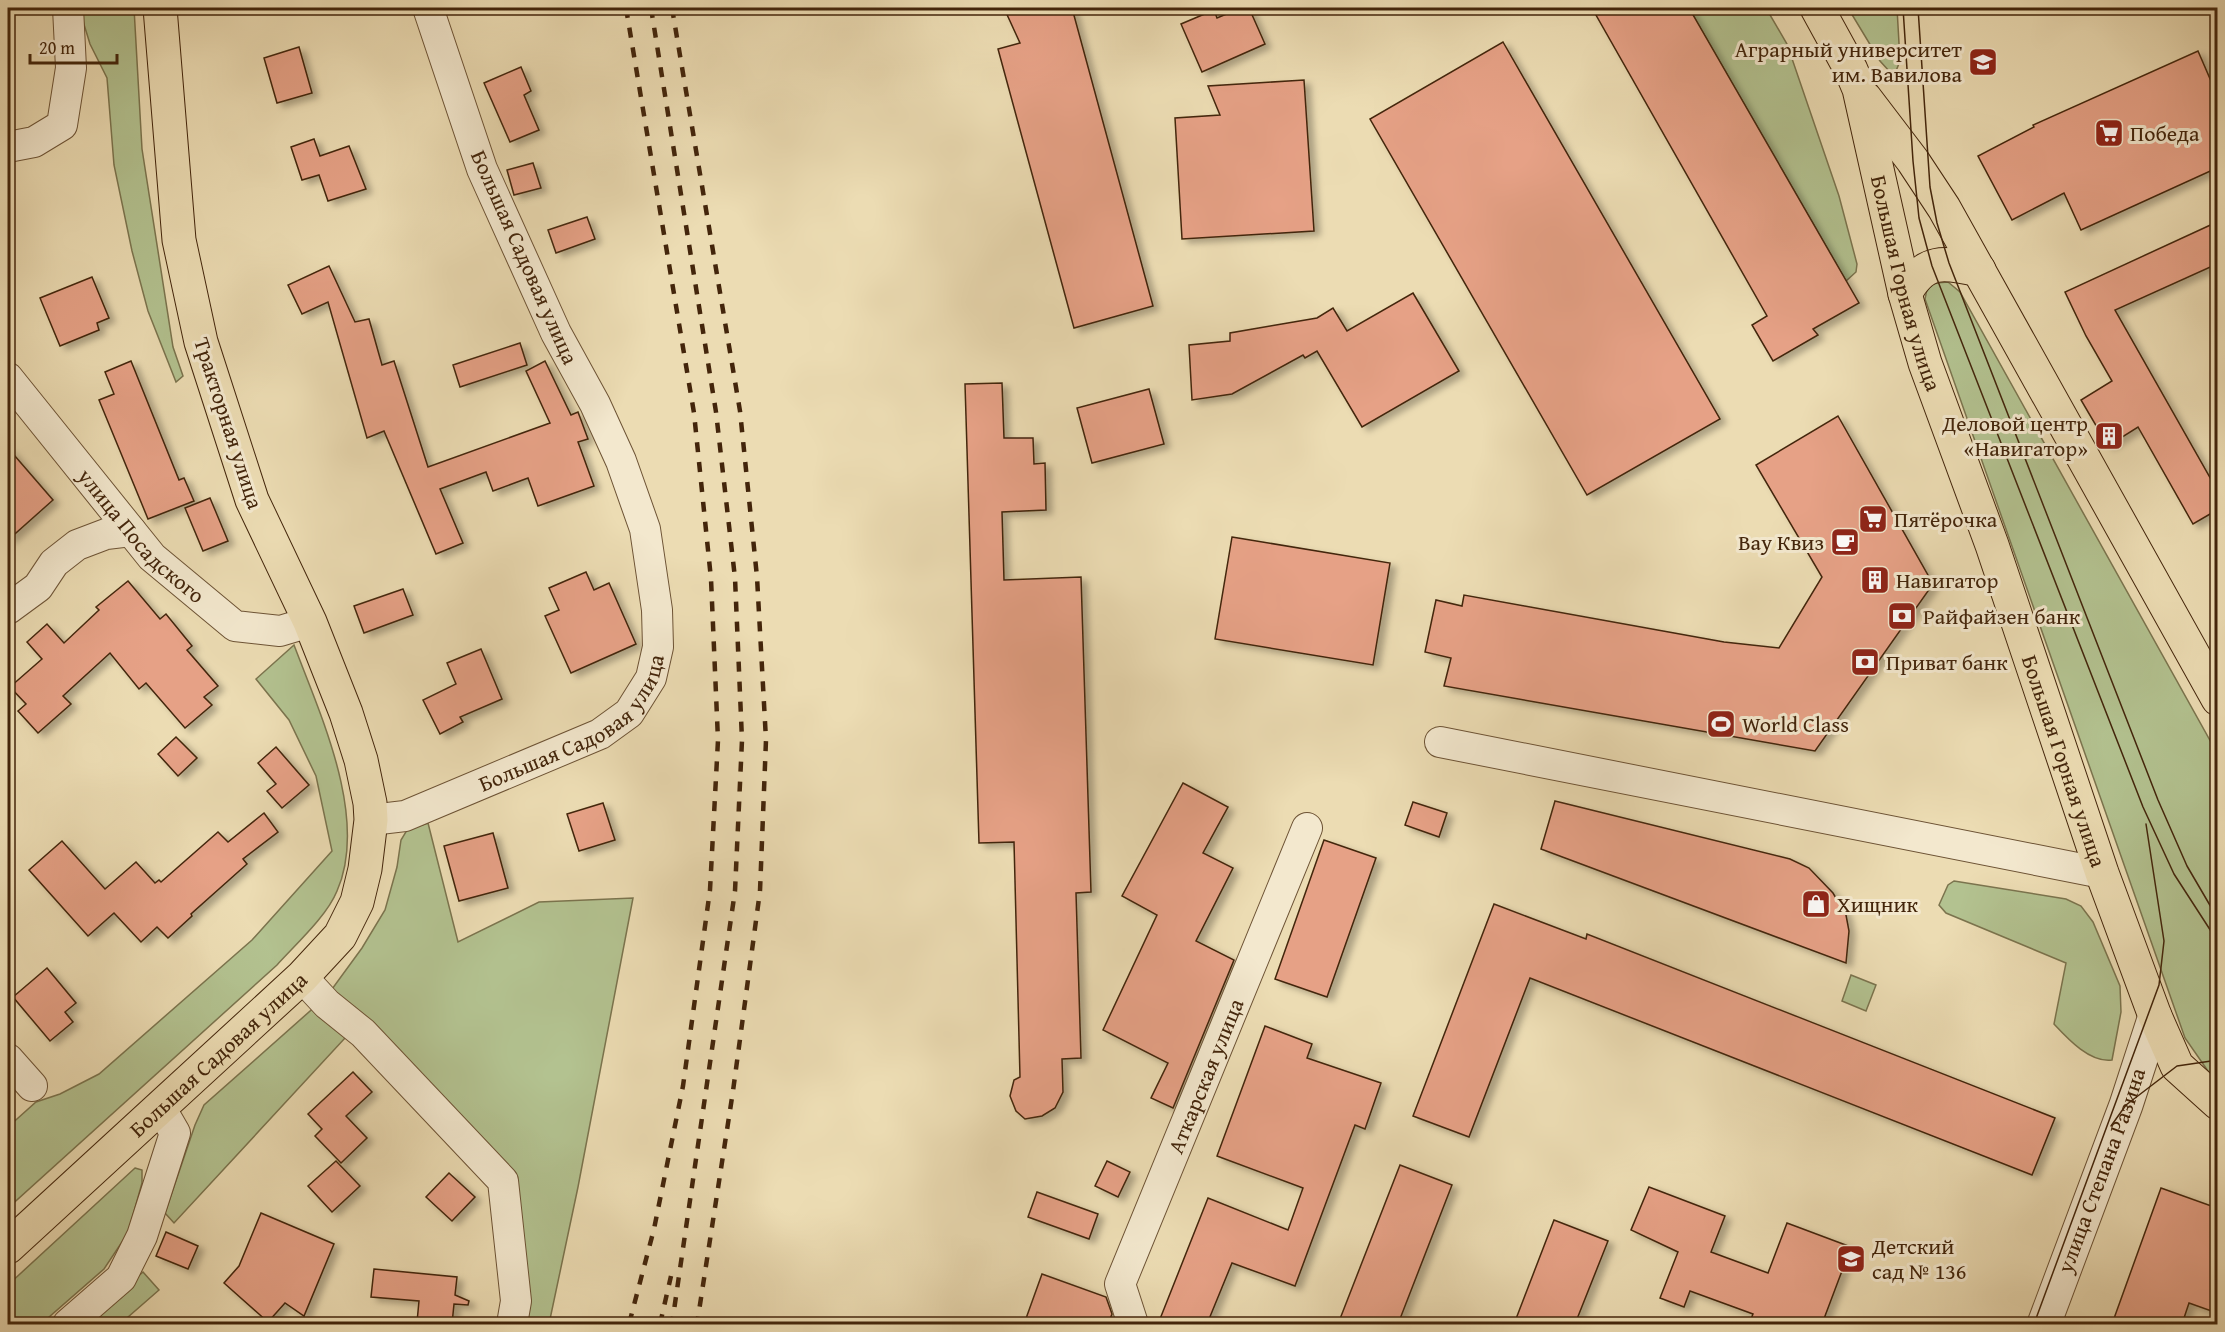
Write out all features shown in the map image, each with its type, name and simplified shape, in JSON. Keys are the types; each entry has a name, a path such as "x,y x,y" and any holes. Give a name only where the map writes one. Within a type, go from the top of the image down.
{"main road":[{"name":"Тракторная улица","path":"160,8 179,240 201,342 252,500 309,622 346,713 361,760 371,820"},
{"name":"Большая Горная улица","path":"1817,8 1859,89 1905,294 1925,363 1992,545 2102,873 2155,1016 2177,1066 2217,1103"},
{"name":"Большая Горная улица","path":"1859,89 1930,187 1979,270 2217,699"},
{"path":"1905,294 1913,278 1932,266 1949,263 1979,270"},
{"name":"Большая Садовая улица","path":"8,1247 302,977 340,936 357,902 365,869 371,820"}],"street":[{"path":"8,147 34,142 62,125 70,68 68,8"},
{"name":"Большая Садовая улица","path":"371,820 405,816 600,734 629,713 651,678 658,647 657,610 645,530 621,461 595,404 556,333 482,169 428,8"},
{"name":"улица Посадского","path":"8,378 152,557 235,626 280,631 309,622"},
{"path":"8,609 38,587 54,563 77,545 106,534 131,531"},
{"path":"1440,742 2102,873"},
{"name":"Аткарская улица","path":"1133,1324 1120,1284 1307,828"},
{"path":"302,977 327,1004 363,1033 503,1180 516,1301 512,1324"},
{"name":"улица Степана Разина","path":"2044,1324 2126,1105 2155,1016"},
{"path":"8,1059 32,1086"},
{"path":"68,1324 121,1278 142,1236 175,1133 160,1107"}],"green space":[{"path":"79,8 134,8 142,149 173,347 183,376 176,382 148,311 132,251 114,165 107,78 90,44"},
{"path":"1689,8 1766,8 1787,44 1839,196 1857,264 1856,272 1846,281"},
{"path":"1848,8 1897,8 1900,61 1896,71 1890,72 1880,61"},
{"path":"1948,282 1960,292 2217,753 2217,1084 2185,1038 1925,299 1927,289 1936,283"},
{"path":"294,645 327,734 344,799 347,831 345,862 337,891 310,930 277,965 8,1208 8,1127 36,1102 60,1094 99,1074 252,940 332,851 316,776 289,720 256,679"},
{"path":"428,823 458,942 539,902 633,898 578,1187 549,1324 519,1324 516,1180 357,1025 174,1223 165,1213 204,1105 327,996 362,948 385,910 397,867 401,840 407,830"},
{"path":"1954,881 2066,899 2081,906 2093,922 2120,986 2121,1012 2112,1060 2096,1058 2088,1054 2054,1024 2066,963 1946,913 1939,905 1948,885"},
{"path":"1851,975 1876,985 1866,1011 1842,1001"},
{"path":"135,1168 142,1170 142,1183 128,1233 104,1269 41,1324 8,1324 8,1285"},
{"path":"143,1272 159,1290 120,1324 84,1324"}],"building":[{"path":"1004,8 1072,8 1153,306 1074,328 998,49 1020,43"},
{"path":"1241,8 1249,8 1265,44 1202,72 1181,24 1214,10 1217,18"},
{"path":"1592,8 1689,8 1859,303 1813,329 1818,335 1773,361 1752,325 1767,316"},
{"path":"1503,42 1720,419 1587,495 1370,119"},
{"path":"299,47 312,93 277,103 264,58"},
{"path":"2198,51 2217,95 2217,168 2081,230 2064,193 2012,220 1978,156 2034,127 2033,125"},
{"path":"521,67 531,91 524,95 539,130 510,142 484,83"},
{"path":"1304,80 1314,231 1182,239 1175,118 1220,115 1208,86"},
{"path":"314,139 320,156 349,146 366,189 328,201 319,175 302,180 291,147"},
{"path":"533,163 541,188 514,195 507,170"},
{"path":"587,217 595,239 556,253 548,230"},
{"path":"2217,222 2217,264 2115,310 2217,490 2217,510 2193,524 2138,427 2108,446 2081,400 2112,381 2086,336 2065,292"},
{"path":"329,266 355,322 369,319 382,365 394,361 428,467 550,423 526,371 545,361 571,415 578,412 588,439 578,442 594,486 538,506 528,478 493,491 486,472 440,489 463,543 436,554 384,431 367,438 328,302 302,314 288,285"},
{"path":"92,277 109,318 97,323 99,330 60,346 40,298"},
{"path":"1413,293 1459,371 1362,427 1317,351 1305,358 1303,355 1232,394 1192,400 1189,345 1230,341 1230,333 1317,318 1333,308 1347,331"},
{"path":"520,343 527,365 460,387 453,365"},
{"path":"131,361 179,480 184,478 194,501 148,519 99,400 114,394 105,372"},
{"path":"1002,383 1004,438 1033,438 1034,464 1045,463 1046,510 1002,512 1004,580 1081,577 1091,892 1076,893 1081,1058 1062,1059 1063,1092 1055,1108 1042,1116 1025,1119 1016,1111 1010,1096 1014,1080 1020,1077 1014,842 979,843 965,384"},
{"path":"1149,389 1164,444 1092,463 1077,408"},
{"name":"Навигатор","path":"1838,416 1933,584 1815,751 1444,686 1451,658 1425,652 1436,600 1462,606 1464,595 1724,642 1779,648 1822,577 1756,465"},
{"path":"8,448 53,500 8,540"},
{"path":"210,498 228,541 203,551 185,508"},
{"path":"1232,537 1390,563 1373,665 1215,639"},
{"path":"586,572 594,590 609,583 636,644 571,673 545,616 559,610 549,588"},
{"path":"128,581 160,619 166,614 192,646 187,650 218,686 204,697 212,705 185,728 146,683 139,689 110,653 63,696 71,704 38,733 18,711 26,704 10,687 42,659 27,642 47,624 64,643 99,610 96,607"},
{"path":"403,589 413,615 364,633 354,606"},
{"path":"481,649 502,699 460,717 463,722 440,734 423,700 456,684 447,663"},
{"path":"176,737 197,758 178,776 158,754"},
{"path":"276,747 309,785 282,808 267,791 276,784 258,763"},
{"path":"1183,783 1228,807 1203,853 1233,868 1196,941 1234,960 1173,1108 1151,1098 1168,1063 1103,1030 1157,915 1122,896"},
{"path":"1555,801 1790,859 1809,868 1833,893 1846,915 1849,931 1846,963 1541,849"},
{"path":"1413,802 1447,813 1439,837 1405,825"},
{"path":"603,803 615,840 579,851 567,814"},
{"path":"264,813 278,832 243,859 247,864 168,938 157,927 141,942 114,913 88,936 29,870 62,841 105,889 136,862 155,883 159,880 161,882 218,832 228,842"},
{"path":"493,833 508,888 459,901 444,846"},
{"path":"1324,840 1376,858 1327,997 1275,979"},
{"path":"1494,904 1586,939 1587,934 2055,1118 2032,1175 1530,978 1469,1137 1413,1116"},
{"path":"47,968 76,1003 65,1012 73,1022 50,1041 13,997"},
{"path":"1265,1026 1312,1044 1307,1058 1381,1083 1365,1129 1355,1125 1295,1286 1232,1263 1207,1324 1158,1324 1208,1198 1288,1230 1303,1188 1217,1156"},
{"path":"353,1072 372,1092 346,1116 367,1138 341,1163 315,1136 322,1129 308,1114"},
{"path":"336,1161 360,1186 332,1212 308,1186"},
{"path":"1107,1161 1130,1172 1118,1197 1095,1186"},
{"path":"1400,1165 1452,1185 1398,1324 1338,1324"},
{"path":"449,1173 475,1197 452,1221 426,1197"},
{"path":"1649,1187 1725,1216 1711,1252 1768,1273 1787,1223 1851,1247 1822,1324 1749,1324 1753,1314 1690,1291 1684,1307 1660,1298 1678,1252 1631,1230"},
{"path":"2161,1188 2217,1208 2217,1313 2189,1303 2182,1324 2112,1324"},
{"path":"1037,1192 1098,1214 1089,1239 1028,1217"},
{"path":"261,1213 334,1244 304,1316 285,1303 268,1322 224,1283 239,1266"},
{"path":"1554,1220 1608,1241 1575,1324 1514,1324"},
{"path":"166,1232 198,1246 188,1269 156,1256"},
{"path":"374,1269 457,1277 455,1295 469,1301 468,1305 454,1304 452,1324 417,1322 419,1301 371,1297"},
{"path":"1042,1274 1106,1297 1112,1314 1108,1324 1024,1324"}],"tram line":[{"path":"1903,8 1919,218 1932,266 2143,807 2174,874 2218,942"},
{"path":"1918,8 1930,187 1937,223 1949,263 2158,800 2187,866 2218,919"},
{"path":"2034,1324 2159,985 2164,941 2146,824"},
{"path":"2111,1126 2126,1105 2177,1066 2218,1060"}],"railway":[{"path":"626,8 694,413 711,579 718,740 710,890 683,1086 654,1229 629,1324"},
{"path":"651,8 716,412 735,578 742,740 735,891 672,1324"},
{"path":"672,8 740,411 757,577 766,740 760,891 733,1091 697,1324"},
{"path":"660,1324 671,1276"}],"place":[{"name":"Аграрный университет им. Вавилова","path":"1983,62"},
{"name":"Победа","path":"2109,133"},
{"name":"Деловой центр «Навигатор»","path":"2109,436"},
{"name":"Пятёрочка","path":"1873,519"},
{"name":"Вау Квиз","path":"1845,542"},
{"name":"Навигатор","path":"1875,580"},
{"name":"Райфайзен банк","path":"1902,616"},
{"name":"Приват банк","path":"1865,662"},
{"name":"World Class","path":"1721,724"},
{"name":"Хищник","path":"1816,904"},
{"name":"Детский сад № 136","path":"1851,1259"}]}
